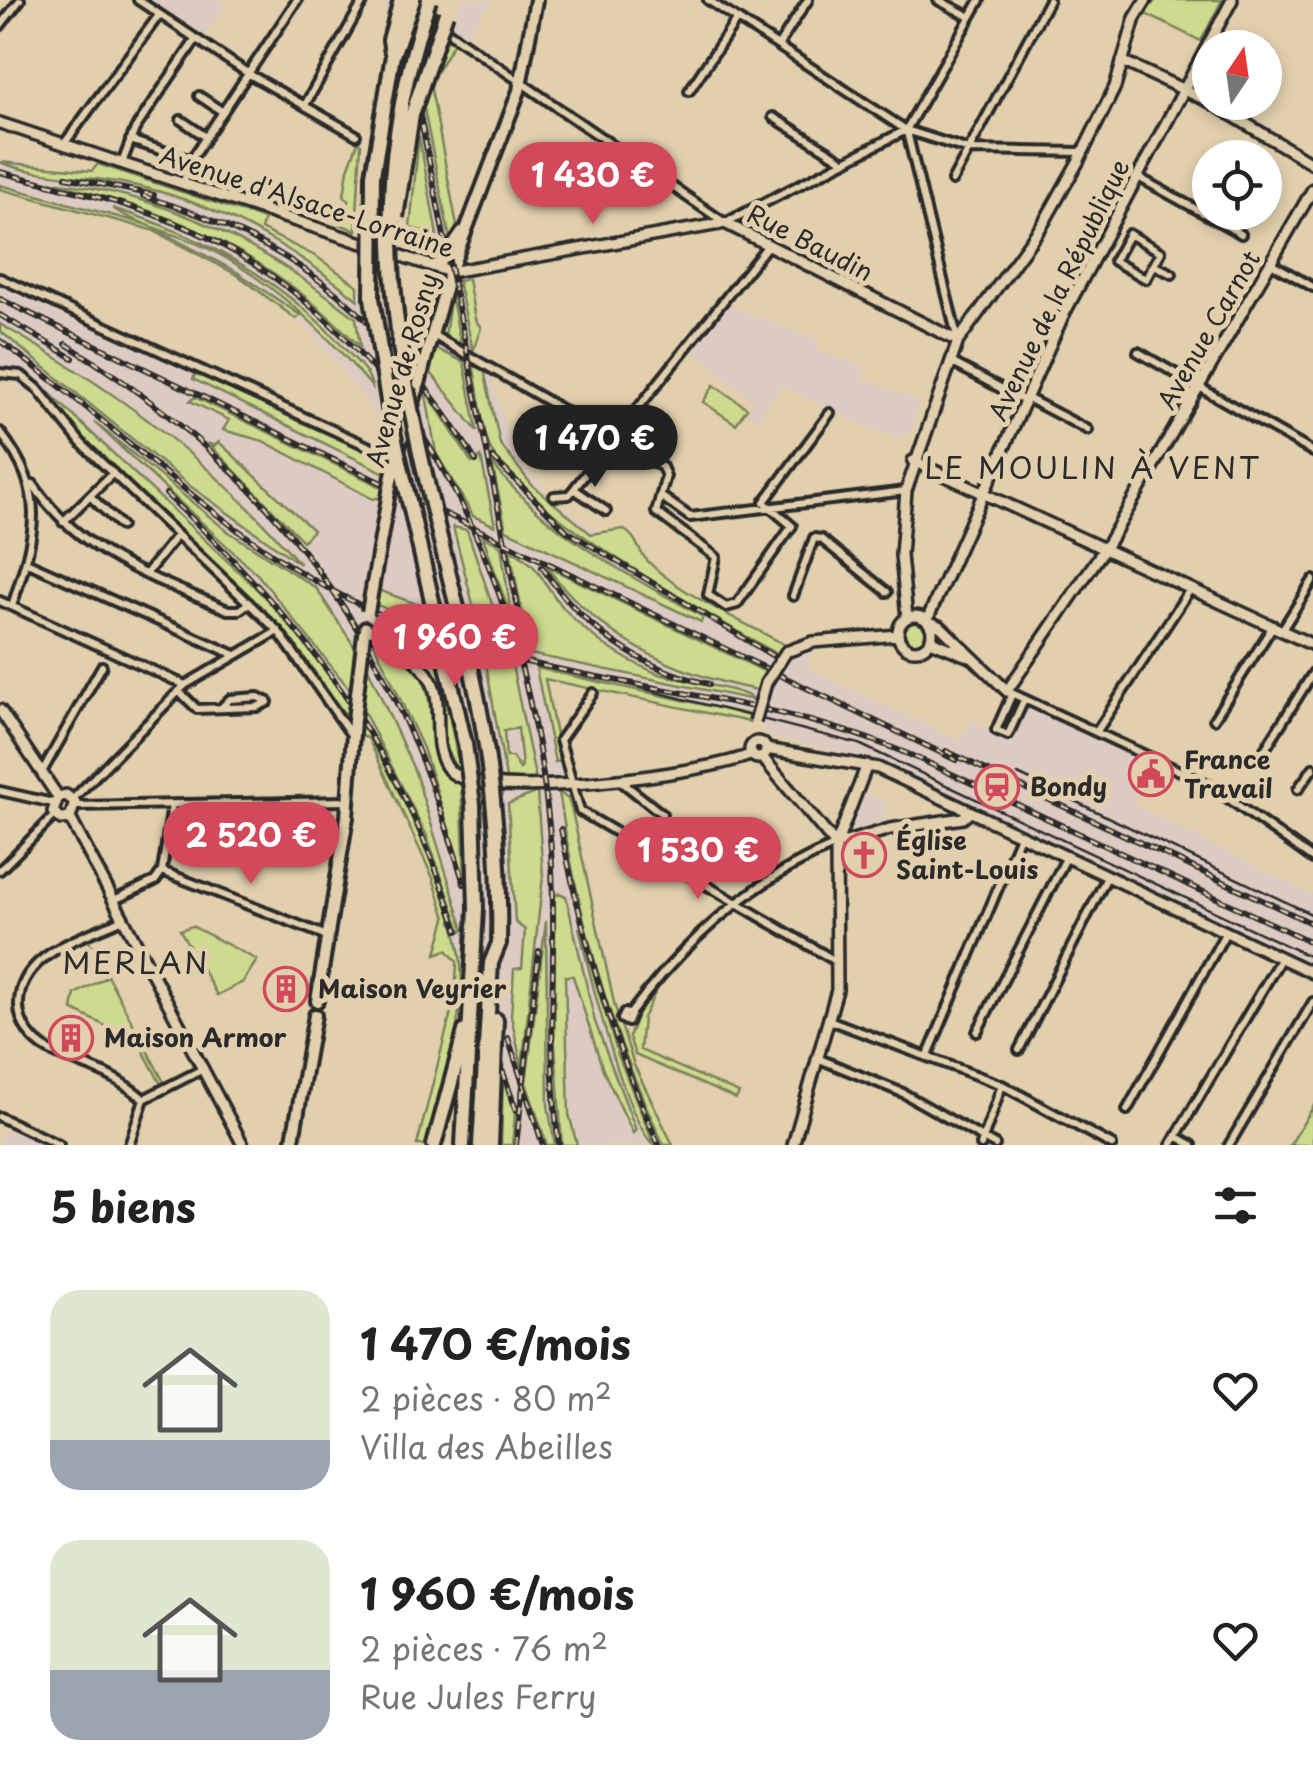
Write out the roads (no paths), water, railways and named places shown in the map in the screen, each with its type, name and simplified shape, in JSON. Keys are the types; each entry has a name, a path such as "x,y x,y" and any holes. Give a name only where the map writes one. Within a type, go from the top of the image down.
{"highway":[{"path":"393,56 390,40 402,0"},
{"path":"429,0 401,114 392,180 394,230 406,382 488,761 498,850 491,1145"},
{"path":"414,3 393,56 372,175 372,298 392,427 465,744 476,841 472,1020 463,1145"},
{"path":"394,230 412,115 450,6"},
{"path":"480,1145 491,963 498,943"},
{"path":"434,1145 451,1094 462,1037 472,1020"}],"main road":[{"name":"Avenue de Rosny","path":"295,1143 347,801 364,631 395,462 450,272 522,82 536,0"}],"street":[{"path":"0,26 20,0"},
{"path":"138,0 249,74 356,135"},
{"path":"184,184 191,160 297,0"},
{"path":"306,106 364,0"},
{"name":"Rue Baudin","path":"402,0 414,3 725,223 958,340"},
{"path":"708,0 906,130 969,150 1084,152"},
{"path":"778,46 808,0"},
{"path":"938,0 970,17"},
{"path":"725,223 906,130 980,0"},
{"path":"952,181 1049,0"},
{"path":"898,634 907,618 901,591 906,491 958,340 1044,224 1084,152 1115,87 1135,18 1146,0"},
{"name":"Avenue de la République","path":"928,621 1026,399 1103,238 1232,0"},
{"path":"64,144 159,15"},
{"path":"689,92 736,19"},
{"path":"122,163 130,140 196,39"},
{"path":"1122,61 1192,94"},
{"path":"199,96 223,112"},
{"path":"773,118 844,161"},
{"path":"181,120 206,138"},
{"path":"1240,120 1313,164"},
{"name":"Avenue d'Alsace-Lorraine","path":"0,123 450,272 725,223"},
{"path":"906,130 958,340"},
{"path":"130,140 191,160"},
{"path":"1137,176 1241,234"},
{"name":"Avenue Carnot","path":"1010,692 1105,548 1313,189"},
{"path":"432,266 450,251 471,217"},
{"path":"1128,234 1161,252 1146,279 1114,261 1122,247 1128,234"},
{"path":"1103,238 1122,247"},
{"path":"554,496 566,497 574,488 768,245"},
{"path":"1271,263 1313,287"},
{"path":"1154,264 1172,274"},
{"path":"0,278 395,462"},
{"path":"432,335 616,436 662,467 666,476 656,512 716,557 708,595 726,607 737,604 792,526 767,509 764,502 830,413"},
{"path":"1138,352 1313,452"},
{"path":"950,361 1088,430"},
{"path":"0,374 20,375 37,388 113,473 278,631 352,736"},
{"path":"0,432 48,507 100,553 228,610 239,610 250,603"},
{"path":"914,461 1313,645"},
{"path":"63,522 113,473"},
{"path":"12,606 36,512 33,484"},
{"path":"574,488 606,511"},
{"path":"661,496 690,517 906,491"},
{"path":"90,496 121,526"},
{"path":"36,512 48,507"},
{"path":"146,574 177,535"},
{"path":"793,596 814,538 821,539 887,592"},
{"path":"26,562 236,656"},
{"path":"1214,719 1313,580"},
{"path":"1097,731 1191,588"},
{"path":"0,600 182,688 197,709 257,707 268,702 258,696 230,698 221,708"},
{"path":"907,618 928,621 1010,692 1208,784 1313,859"},
{"path":"928,621 931,641"},
{"path":"244,1145 70,818 75,802 182,688 278,631"},
{"path":"364,631 410,658 431,680 439,742 450,770 459,778 504,786 572,786 760,753 867,765 1313,972"},
{"path":"898,634 910,650 920,650 931,641"},
{"path":"836,844 760,753 755,722 766,684 786,652 813,642 898,634"},
{"path":"931,641 973,658"},
{"path":"42,772 102,666"},
{"path":"1264,751 1313,673"},
{"path":"1010,692 996,730 1001,734 1008,735 1024,700"},
{"path":"594,693 560,740 577,806 585,815 838,963"},
{"path":"0,710 56,800 55,815 0,870"},
{"path":"793,1144 837,990 836,844 867,765"},
{"path":"1298,789 1313,768"},
{"path":"618,780 662,814"},
{"path":"0,790 75,802 172,805 347,801"},
{"path":"114,900 155,880 162,871 172,805"},
{"path":"630,1014 656,979 737,904 786,868 836,844 962,818 970,812"},
{"path":"55,815 70,818"},
{"path":"928,1055 1020,836"},
{"path":"977,1032 1066,858"},
{"path":"162,871 327,936"},
{"path":"1020,1050 1107,877"},
{"path":"124,918 39,959 19,994 20,1016 29,1034 46,1048 114,1074 144,1099"},
{"path":"1127,1110 1226,932"},
{"path":"1171,1145 1281,958"},
{"path":"1229,1145 1313,1002"},
{"path":"828,1020 1002,1085 1112,1145"},
{"path":"816,1057 904,1092 982,1142 995,1145"},
{"path":"129,1145 144,1099 204,1069"},
{"path":"982,1142 1002,1085"},
{"path":"0,1118 60,1145"},
{"path":"797,1126 804,1145"},
{"path":"1176,1136 1192,1145"}],"tunnel":[{"path":"887,592 898,591"}],"tram line":[{"path":"594,676 859,744 1313,958"},
{"path":"1018,774 1313,915"}],"railway":[{"path":"397,0 522,628"},
{"path":"0,172 110,200 190,229 292,291 358,352 414,423 460,500 495,584 522,671 541,761 553,887 553,1071 559,1145"},
{"path":"66,177 154,195"},
{"path":"143,196 251,238 337,294 409,367 476,461"},
{"path":"0,299 956,760"},
{"path":"0,315 73,358"},
{"path":"0,341 248,537 357,604 420,631 482,651 801,718 863,737 924,761 1313,943"},
{"path":"66,344 143,396 210,451 269,510 320,573 365,642 403,716 436,797 464,884"},
{"path":"493,458 567,531 773,656"},
{"path":"166,494 263,593 342,692 406,802 434,863 458,931"},
{"path":"542,567 575,608 614,642 659,667 709,684"},
{"path":"946,751 1313,924"},
{"path":"561,829 601,990 659,1145"},
{"path":"516,1145 539,951"},
{"path":"508,1038 543,1145"},
{"path":"503,1072 516,1110"}],"place":[{"name":"France Travail","path":"1151,774"},
{"name":"Bondy","path":"997,787"},
{"name":"Église Saint-Louis","path":"864,855"},
{"name":"Maison Veyrier","path":"286,989"},
{"name":"Maison Armor","path":"71,1038"}],"district":[{"name":"LE MOULIN À VENT","path":"1093,469"},
{"name":"MERLAN","path":"136,964"}]}
